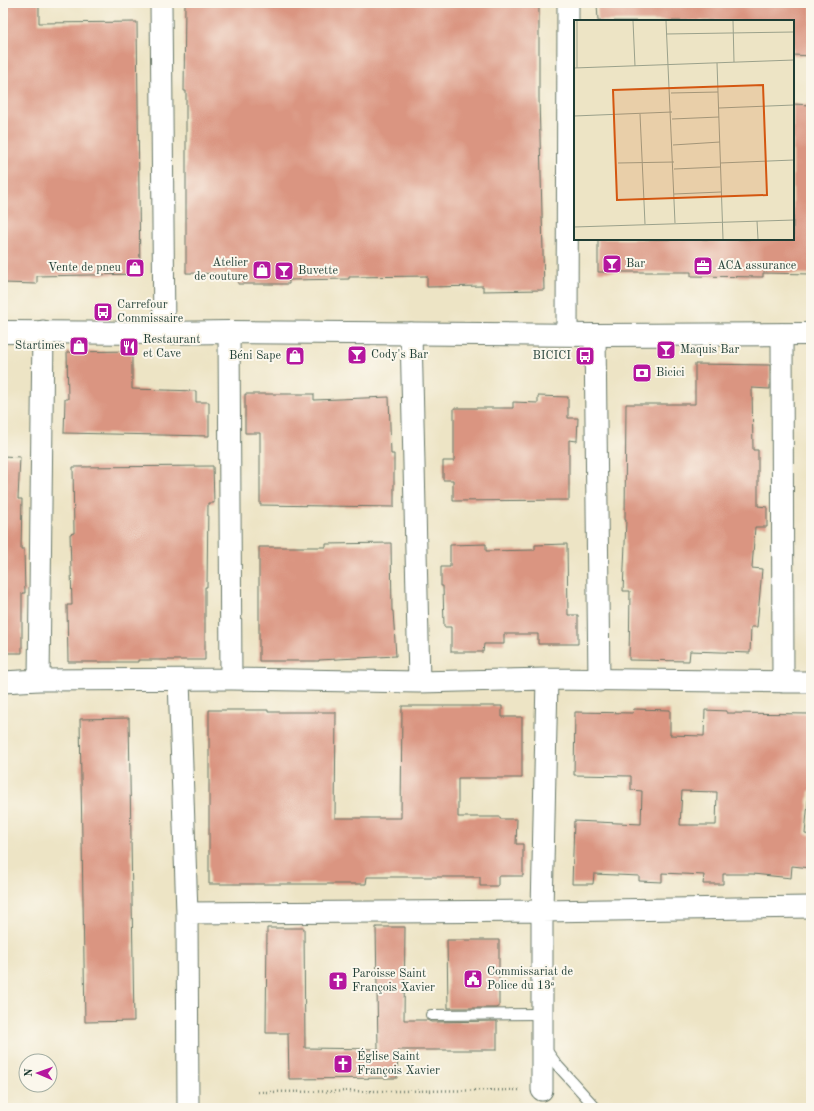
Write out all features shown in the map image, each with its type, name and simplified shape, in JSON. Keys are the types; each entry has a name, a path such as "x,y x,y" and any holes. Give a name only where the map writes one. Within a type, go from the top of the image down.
{"street":[{"path":"161,3 164,333"},
{"path":"567,334 568,3"},
{"path":"39,680 43,331"},
{"path":"3,332 43,331 595,335 811,334"},
{"path":"228,332 231,679"},
{"path":"411,333 419,682"},
{"path":"782,334 783,682"},
{"path":"595,335 599,681"},
{"path":"3,682 39,680 231,679 419,682 547,680 811,682"},
{"path":"179,680 187,913 188,1108"},
{"path":"542,1090 542,911 547,680"},
{"path":"187,913 542,911 811,907"}],"lane":[{"path":"431,1015 541,1014"},
{"path":"542,1044 558,1066 596,1108"}],"path":[{"path":"258,1092 542,1090"}],"building":[{"path":"3,3 39,3 39,23 137,22 140,274 37,276 37,284 3,283"},
{"path":"185,3 539,3 539,98 544,290 483,291 483,286 427,287 427,276 349,277 349,279 289,280 289,284 238,284 238,274 186,273 186,91 184,91"},
{"path":"597,3 811,3 811,56 794,55 794,20 598,20"},
{"path":"794,104 811,105 811,274 763,273 763,277 691,276 691,272 598,272 598,240 794,240"},
{"path":"132,351 132,389 196,391 196,402 209,402 209,436 64,433 65,399 68,399 67,352"},
{"path":"695,364 770,365 770,389 752,388 753,450 758,450 758,506 767,507 767,527 755,527 752,568 762,569 757,627 751,627 750,653 690,651 689,661 629,660 630,591 623,591 626,520 626,404 695,404"},
{"path":"245,394 314,394 314,400 389,397 391,454 394,454 394,507 260,505 260,433 245,433"},
{"path":"538,396 568,397 568,418 578,418 577,441 569,440 569,500 453,501 453,480 443,480 443,461 454,461 454,408 513,408 513,402 538,403"},
{"path":"3,456 20,457 18,499 22,499 21,549 24,549 25,593 22,593 22,653 3,653"},
{"path":"213,466 214,503 208,503 207,587 205,587 205,660 68,662 67,605 72,605 70,534 74,533 73,467"},
{"path":"391,543 392,611 396,656 319,661 259,661 259,547 326,547 326,544"},
{"path":"486,544 486,551 535,550 535,545 567,544 568,615 578,615 578,644 538,644 538,634 504,634 504,644 484,644 483,652 451,652 451,627 444,627 441,567 450,567 450,545"},
{"path":"402,706 502,706 502,717 522,717 522,778 458,778 458,817 500,817 500,819 517,819 516,844 523,844 523,876 498,876 498,886 480,886 480,877 367,877 366,884 209,884 209,710 336,712 335,818 401,818"},
{"path":"634,709 670,710 670,735 704,736 705,710 727,711 727,713 811,714 811,791 809,791 805,834 811,835 811,868 792,866 791,878 753,874 723,874 723,884 703,884 704,875 662,873 662,882 639,881 639,876 594,874 593,884 572,884 574,821 641,824 642,791 631,790 631,776 574,775 575,712 633,713","holes":["682,791 717,792 716,825 680,825"]},
{"path":"129,718 134,1021 85,1022 80,719"},
{"path":"376,927 405,927 404,1020 427,1020 431,1022 497,1021 497,1050 398,1050 397,1078 289,1079 288,1033 266,1033 267,928 304,928 305,1048 378,1049"},
{"path":"447,940 499,940 499,1007 448,1008"}],"place":[{"name":"Bar","path":"612,264"},
{"name":"ACA assurance","path":"703,266"},
{"name":"Vente de pneu","path":"135,268"},
{"name":"Atelier de couture","path":"262,270"},
{"name":"Buvette","path":"284,271"},
{"name":"Carrefour Commissaire","path":"103,312"},
{"name":"Startimes","path":"79,346"},
{"name":"Restaurant et Cave","path":"129,347"},
{"name":"Maquis Bar","path":"666,350"},
{"name":"Cody's Bar","path":"357,355"},
{"name":"Béni Sape","path":"295,356"},
{"name":"BICICI","path":"585,356"},
{"name":"Bicici","path":"642,373"},
{"name":"Commissariat de Police du 13ᵉ","path":"473,979"},
{"name":"Paroisse Saint François Xavier","path":"338,981"},
{"name":"Église Saint François Xavier","path":"343,1064"}]}
